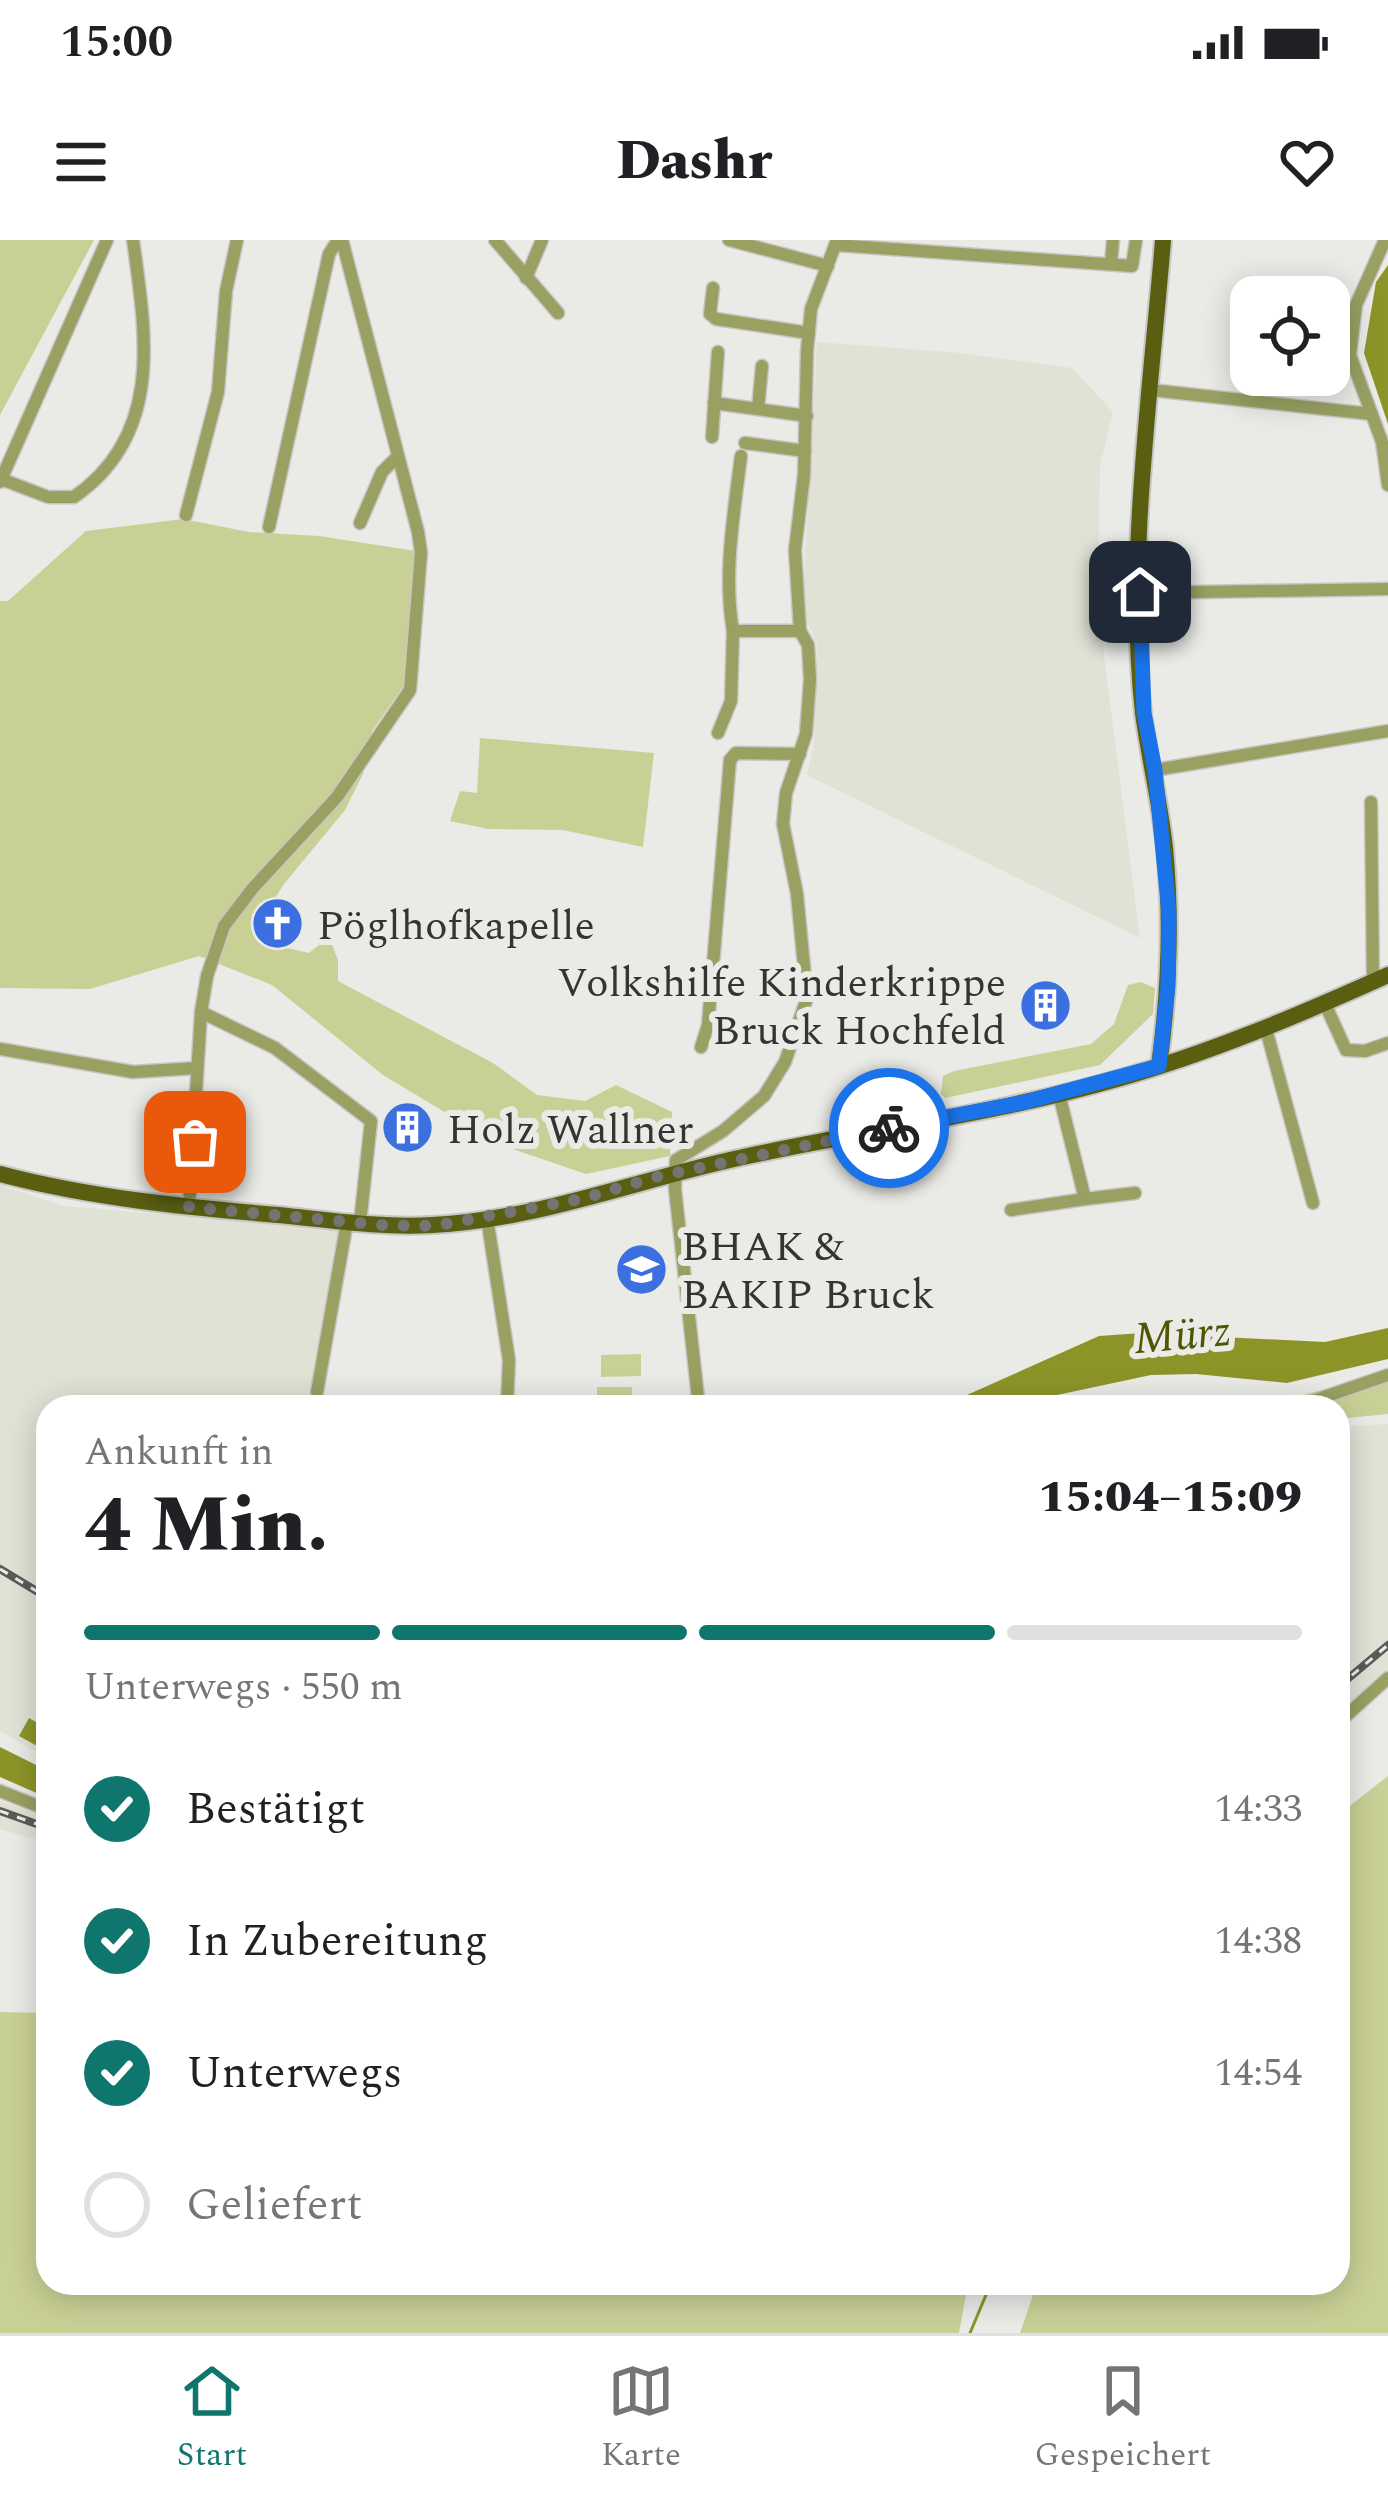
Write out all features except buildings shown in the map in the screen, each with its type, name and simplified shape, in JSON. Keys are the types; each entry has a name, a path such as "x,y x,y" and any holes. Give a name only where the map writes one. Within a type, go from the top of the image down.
{"main road":[{"path":"1159,1066 1169,931 1155,770 1144,713 1140,592 1163,240"},
{"path":"0,1174 59,1190 189,1207 434,1226 581,1199 675,1172 1059,1094 1266,1029 1381,978"}],"street":[{"path":"107,240 1,481 48,497 74,497 109,467 138,415 142,311 134,240"},
{"path":"186,515 218,392 226,291 237,240"},
{"path":"189,1207 201,1012 224,926 337,797 410,690 421,553 340,240"},
{"path":"269,527 329,254 340,240"},
{"path":"495,240 558,313"},
{"path":"526,278 542,240"},
{"path":"729,240 828,266"},
{"path":"1111,264 1113,240"},
{"path":"698,1395 675,1172 678,1156 710,1140 764,1096 800,1027 807,998 782,824 786,793 806,734 810,679 808,645 800,631 795,550 811,310 836,242 1132,266 1136,240"},
{"path":"1384,240 1355,305 1350,355 1382,442 1388,485"},
{"path":"712,288 710,314 716,320 809,333"},
{"path":"712,437 718,352"},
{"path":"758,409 762,366"},
{"path":"1151,390 1371,414"},
{"path":"715,403 807,416"},
{"path":"718,733 731,701 731,550 743,449 805,451"},
{"path":"360,523 382,472 398,456"},
{"path":"1140,592 1388,589"},
{"path":"733,632 800,631"},
{"path":"1155,770 1388,731"},
{"path":"701,1047 708,1025 730,760 736,753 800,754"},
{"path":"1371,802 1381,978"},
{"path":"1325,1004 1346,1050 1365,1051 1388,1042"},
{"path":"201,1012 275,1048 371,1121 317,1392"},
{"path":"1266,1029 1313,1203"},
{"path":"0,1048 133,1072 197,1068"},
{"path":"1059,1094 1085,1199"},
{"path":"1011,1210 1135,1193"},
{"path":"487,1218 509,1360 508,1395"},
{"path":"1331,1395 1388,1376"},
{"path":"1350,1713 1388,1678"},
{"path":"0,1791 36,1805"}],"shaded area":[{"path":"0,240 94,240 0,415"},
{"path":"1388,265 1388,424 1364,353 1376,282"},
{"path":"817,342 961,353 1072,368 1113,412 1100,466 1098,568 1104,656 1140,938 807,775 814,744 817,644 802,611"},
{"path":"183,519 249,532 319,536 416,551 407,681 372,731 363,774 345,810 284,884 259,923 261,942 309,953 329,937 338,960 338,981 493,1063 537,1095 585,1101 616,1085 672,1112 670,1156 586,1174 498,1144 383,1075 272,985 199,956 90,989 0,988 0,601 8,601 86,531"},
{"path":"480,738 654,753 643,847 563,830 488,829 450,821 460,791 477,793"},
{"path":"1141,982 1155,988 1153,1014 1100,1065 945,1098 941,1094 943,1076 954,1071 1091,1044 1114,1024 1128,985"},
{"path":"0,1185 64,1206 346,1230 310,1394 316,1395 36,1395 36,1752 0,1731"},
{"path":"1388,1328 1388,1359 1287,1383 1196,1374 1151,1375 1057,1395 967,1395 1099,1336 1142,1333 1325,1342"},
{"path":"641,1354 641,1376 601,1377 601,1355"},
{"path":"1388,1372 1388,1414 1350,1418 1350,1395 1303,1395"},
{"path":"597,1387 632,1387 632,1395 597,1395"},
{"path":"1388,1424 1388,1671 1350,1705 1350,1426"},
{"path":"29,1718 36,1722 36,1745 19,1736"},
{"path":"0,1747 36,1765 36,1793 0,1777"},
{"path":"1388,1776 1388,2333 1020,2333 1033,2295 1350,2295 1350,1806"},
{"path":"0,1801 36,1814 36,1840 0,1829"},
{"path":"0,2012 36,2013 36,2295 966,2295 959,2333 0,2333"}],"waterway":[{"path":"970,2333 986,2295"}],"railway":[{"path":"0,1569 36,1591"},
{"path":"1350,1677 1388,1645"},
{"path":"0,1811 36,1824"}],"way so far":[{"path":"195,1142 189,1207 434,1226 581,1199 656,1177 889,1128"}],"place":[{"name":"Pöglhofkapelle","path":"278,924"},
{"name":"Volkshilfe Kinderkrippe Bruck Hochfeld","path":"1045,1005"},
{"name":"Holz Wallner","path":"408,1128"},
{"name":"BHAK & BAKIP Bruck","path":"642,1269"}],"route":[{"path":"889,1128 1025,1102 1159,1066 1168,986 1169,913 1155,770 1144,713 1140,592"}],"water label":[{"name":"Mürz","path":"1182,1333"}]}
